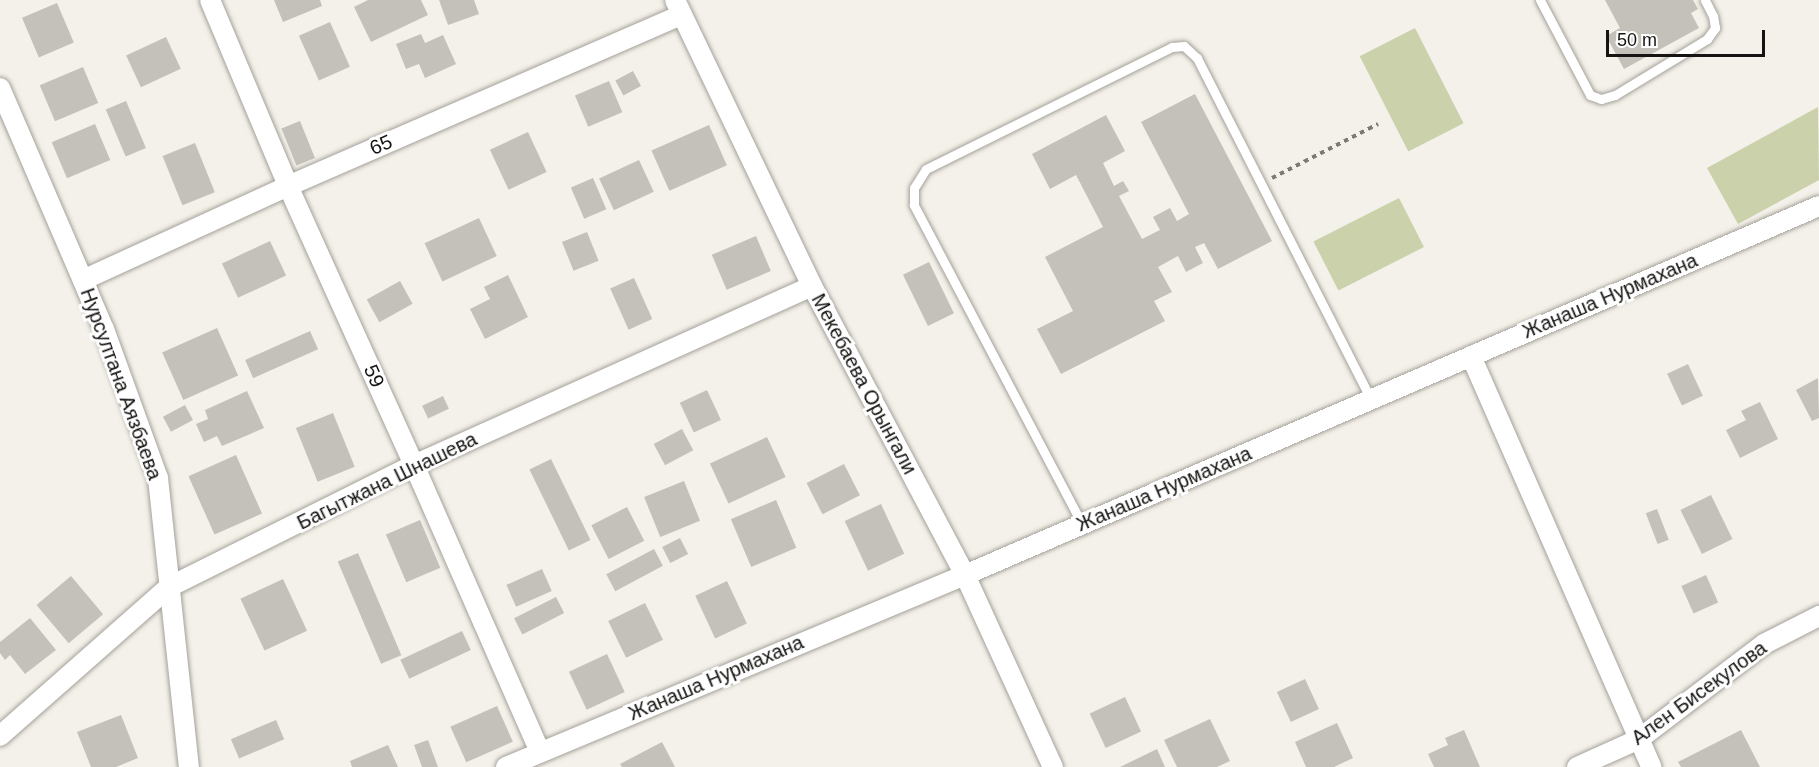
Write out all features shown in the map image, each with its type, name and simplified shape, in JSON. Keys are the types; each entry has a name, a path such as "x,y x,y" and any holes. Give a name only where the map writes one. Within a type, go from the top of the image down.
{"street":[{"name":"59","path":"210,0 288,186 540,752"},
{"name":"65","path":"83,280 678,8"},
{"name":"Мекебаева Орынгали","path":"678,8 812,286 965,575 1053,767"},
{"name":"Нурсултана Аязбаева","path":"0,88 104,329 158,478 189,767"},
{"name":"Жанаша Нурмахана","path":"506,767 965,575 1819,206"},
{"name":"Багытжана Шнашева","path":"0,736 170,587 414,465 812,286"},
{"path":"1471,356 1651,767"},
{"name":"Ален Бисекулова","path":"1577,767 1639,739 1764,644 1819,616"}],"lane":[{"path":"1540,0 1590,95 1601,99 1615,95 1707,39 1715,28 1713,16 1705,0"},
{"path":"1082,524 914,205 914,188 926,169 1172,47 1184,46 1197,58 1371,399"}],"path":[{"path":"1261,184 1378,124"}],"green space":[{"path":"1415,28 1464,123 1408,151 1360,56"},
{"path":"1818,107 1819,180 1738,224 1707,168"},
{"path":"1399,198 1424,247 1338,291 1313,242"}],"building":[{"path":"274,0 320,0 322,6 283,22"},
{"path":"368,0 421,0 428,15 371,42 354,7"},
{"path":"439,0 474,0 479,14 448,25"},
{"path":"1605,0 1693,0 1698,9 1691,13 1699,28 1624,69 1606,36 1620,28"},
{"path":"57,3 74,43 39,57 22,18"},
{"path":"330,22 350,67 319,81 299,36"},
{"path":"421,34 425,43 443,35 456,64 425,78 419,64 406,69 396,44"},
{"path":"166,37 181,69 141,87 126,56"},
{"path":"83,67 98,103 55,121 40,85"},
{"path":"633,71 641,86 623,95 615,80"},
{"path":"609,81 622,112 588,127 575,95"},
{"path":"1195,94 1272,241 1218,269 1204,243 1195,247 1203,263 1186,272 1178,256 1158,267 1172,292 1154,301 1165,321 1061,374 1037,329 1073,311 1045,257 1103,227 1076,175 1050,189 1032,154 1106,115 1125,151 1103,163 1114,186 1123,181 1129,191 1119,196 1142,239 1160,230 1153,217 1170,208 1177,221 1189,214 1141,122"},
{"path":"126,101 146,148 126,157 106,110"},
{"path":"300,121 315,158 296,166 281,128"},
{"path":"95,124 110,160 67,178 52,142"},
{"path":"709,125 727,165 669,191 651,151"},
{"path":"528,132 547,172 509,190 490,150"},
{"path":"195,143 215,192 182,205 163,156"},
{"path":"639,160 654,192 614,210 599,179"},
{"path":"593,178 606,209 584,219 571,187"},
{"path":"479,218 497,256 442,281 425,243"},
{"path":"587,232 599,261 574,271 562,242"},
{"path":"756,236 771,271 727,290 712,255"},
{"path":"270,241 286,275 238,298 222,263"},
{"path":"929,262 954,313 928,326 903,275"},
{"path":"508,275 528,317 485,339 470,309 490,299 484,287"},
{"path":"634,278 652,319 629,330 610,289"},
{"path":"400,281 413,304 379,322 367,299"},
{"path":"217,328 238,376 183,400 162,352"},
{"path":"310,331 318,349 253,378 245,360"},
{"path":"1688,364 1703,396 1682,405 1667,374"},
{"path":"1818,378 1819,418 1812,421 1796,390"},
{"path":"707,390 721,420 694,433 680,403"},
{"path":"247,391 264,428 222,446 217,436 204,442 196,424 208,419 205,410"},
{"path":"443,396 449,409 428,418 422,406"},
{"path":"1760,402 1778,439 1740,458 1726,430 1746,420 1741,411"},
{"path":"185,405 193,420 171,432 163,417"},
{"path":"333,413 355,467 318,482 296,428"},
{"path":"682,429 693,450 665,465 654,444"},
{"path":"767,437 786,477 728,504 710,464"},
{"path":"236,455 262,513 215,535 188,476"},
{"path":"551,459 590,540 569,550 529,470"},
{"path":"844,464 860,495 822,514 807,483"},
{"path":"684,481 700,521 660,537 644,497"},
{"path":"1711,495 1732,539 1702,554 1680,510"},
{"path":"776,500 796,548 751,567 731,519"},
{"path":"881,504 904,554 868,571 845,521"},
{"path":"627,507 644,541 609,559 591,525"},
{"path":"1657,509 1669,540 1658,544 1646,513"},
{"path":"420,520 440,568 406,582 386,534"},
{"path":"680,538 688,554 670,563 662,547"},
{"path":"654,549 663,566 615,591 606,574"},
{"path":"358,553 401,655 381,664 338,562"},
{"path":"542,569 552,591 516,607 506,585"},
{"path":"1706,575 1718,602 1694,613 1681,586"},
{"path":"71,576 103,614 69,643 37,605"},
{"path":"283,579 307,631 264,651 240,599"},
{"path":"727,581 747,624 715,638 695,596"},
{"path":"556,597 564,613 522,634 514,618"},
{"path":"645,603 663,640 626,658 608,621"},
{"path":"30,618 56,650 25,674 10,655 5,660 0,653 0,642"},
{"path":"462,631 471,650 409,679 400,660"},
{"path":"607,654 625,692 587,710 569,672"},
{"path":"1305,679 1319,709 1291,722 1277,692"},
{"path":"1125,697 1141,731 1106,748 1090,713"},
{"path":"497,706 513,742 466,762 450,727"},
{"path":"121,715 138,758 116,767 91,767 77,732"},
{"path":"1210,719 1230,761 1217,767 1177,767 1164,740"},
{"path":"276,720 284,739 239,758 231,739"},
{"path":"1337,723 1353,758 1334,767 1306,767 1295,742"},
{"path":"1464,730 1480,767 1434,767 1428,754 1448,745 1445,738"},
{"path":"1741,730 1760,767 1681,767 1678,762"},
{"path":"428,740 438,767 422,767 414,745"},
{"path":"662,742 675,767 622,767 620,764"},
{"path":"388,745 398,767 352,767 350,761"},
{"path":"1157,749 1165,767 1120,767"}]}
